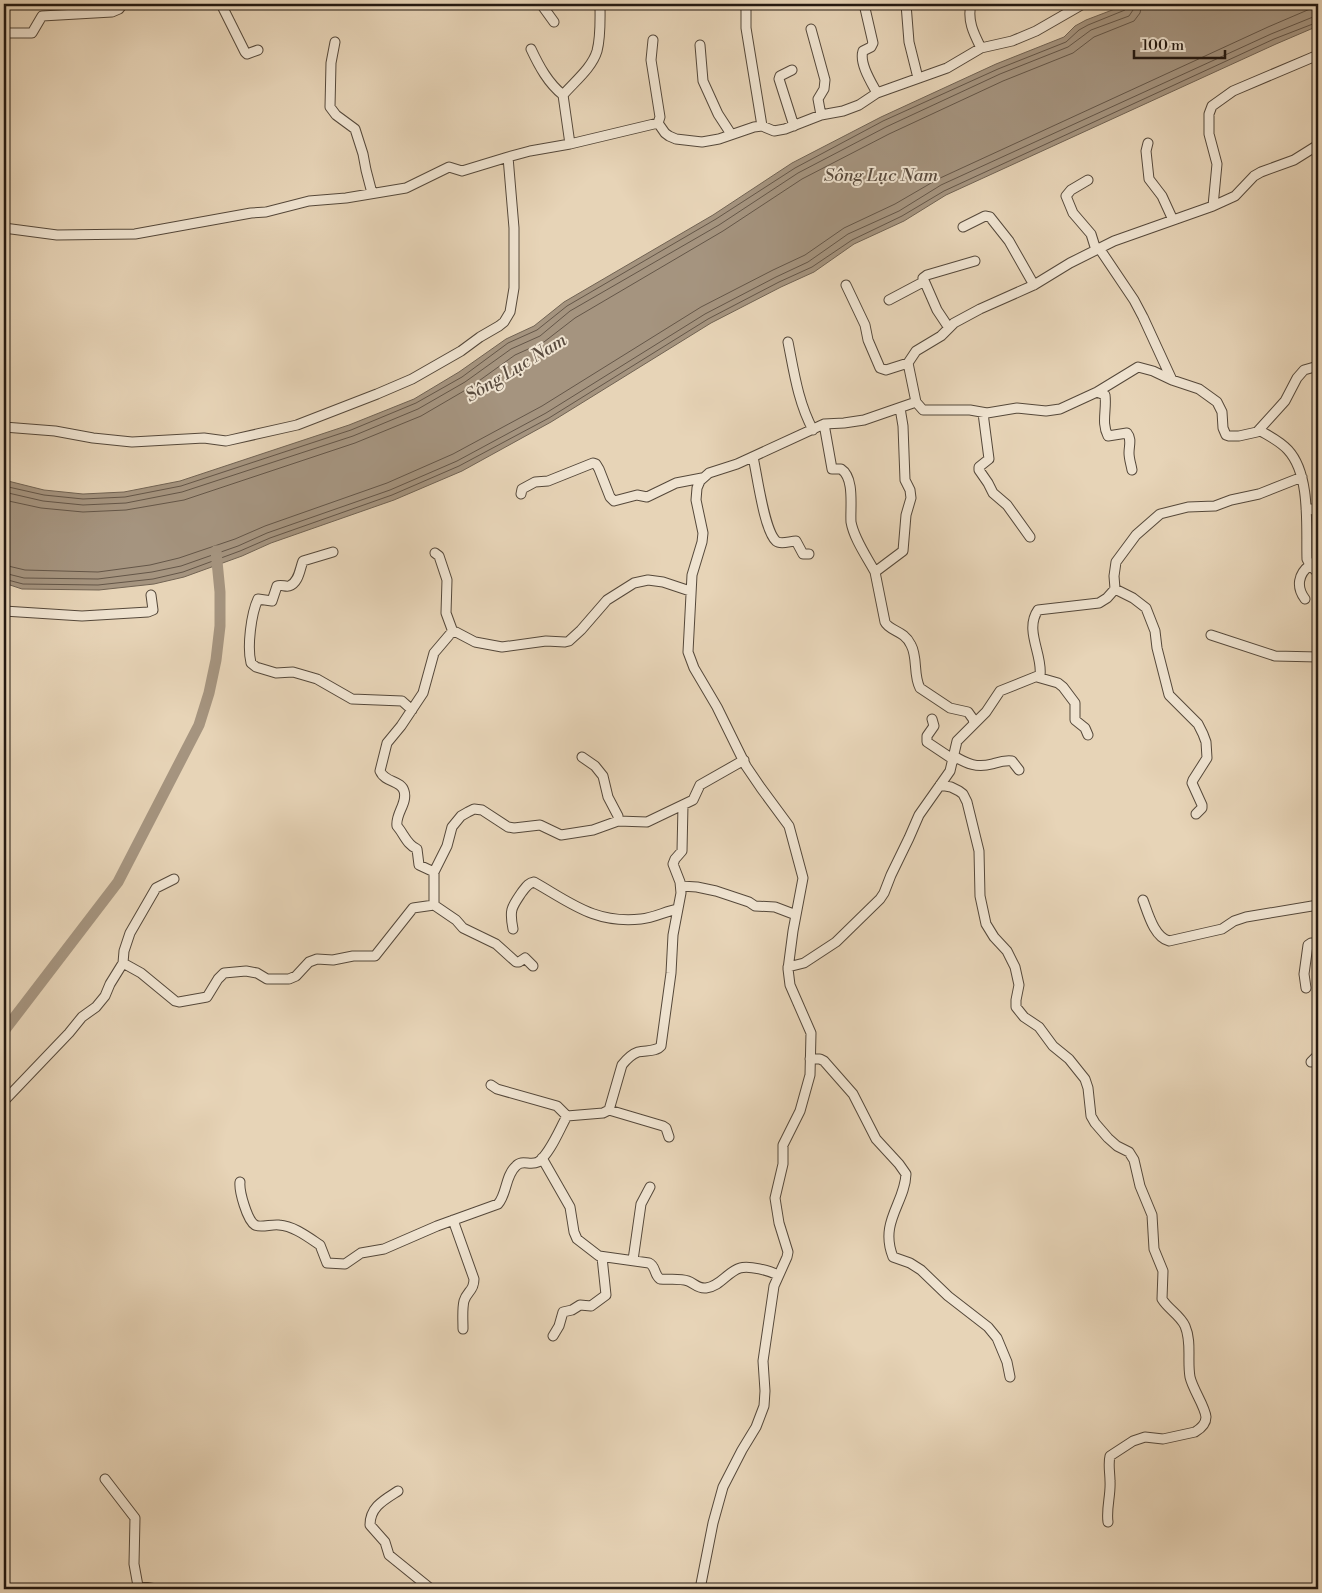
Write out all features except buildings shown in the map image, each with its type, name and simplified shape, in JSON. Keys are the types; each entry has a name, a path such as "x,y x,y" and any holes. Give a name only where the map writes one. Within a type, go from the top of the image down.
{"street":[{"path":"4,33 32,33 42,16 112,12 123,4"},
{"path":"221,4 245,52 247,54 258,50"},
{"path":"541,4 554,22"},
{"path":"562,95 591,63 597,52 600,37 600,4"},
{"path":"746,4 746,28 762,126"},
{"path":"864,4 873,44 863,51 862,57 869,78 877,93"},
{"path":"906,4 909,42 918,78"},
{"path":"971,4 970,22 972,32 981,48"},
{"path":"658,123 665,133 676,139 702,142 762,126 774,131 794,126 821,115 843,111 859,105 877,93 947,68 981,48 1012,41 1036,31 1083,4"},
{"path":"811,29 824,80 824,89 818,99 821,115"},
{"path":"653,40 651,60 660,117 658,123"},
{"path":"335,42 330,70 330,107 336,115 355,129 364,154 372,193"},
{"path":"700,45 703,81 718,114 731,134"},
{"path":"531,49 543,72 562,95 570,144"},
{"path":"1213,206 1218,164 1209,134 1209,114 1212,106 1233,91 1318,55"},
{"path":"792,70 780,76 779,79 794,126"},
{"path":"4,228 57,235 136,234 251,213 266,212 303,202 392,191 412,186 449,167 462,171 530,151 570,144 658,123"},
{"path":"1148,143 1146,151 1149,178 1162,196 1173,220"},
{"path":"846,285 866,325 868,340 880,368 886,370 908,363 916,351 932,342 954,323 980,309 1034,285 1097,249 1126,236 1213,206 1235,196 1254,176 1294,160 1318,145"},
{"path":"4,427 55,431 93,438 132,442 204,438 226,441 297,425 337,411 412,379 461,351 480,336 499,326 510,312 514,288 514,264 508,157"},
{"path":"1088,180 1066,196 1073,213 1091,234 1097,249 1139,308 1172,380"},
{"path":"964,227 986,216 990,217 1009,241 1034,285"},
{"path":"949,328 939,315 923,282 923,278 927,275 975,261"},
{"path":"889,300 923,282"},
{"path":"788,342 799,398 806,418 813,430"},
{"path":"908,363 916,402 923,410 970,410 983,413 1016,408 1046,411 1060,409 1097,392 1138,367 1198,389 1217,402 1222,412 1223,428 1226,435 1229,436 1253,434 1259,430 1285,400 1297,378 1304,370 1318,366"},
{"path":"1097,392 1104,395 1106,404 1104,424 1108,436 1126,433 1129,435 1129,453 1132,470"},
{"path":"520,494 522,489 535,482 548,481 593,462 596,464 610,498 614,501 637,495 647,496 676,483 702,478 709,473 737,464 824,424 864,420 916,402"},
{"path":"875,572 903,550 904,546 906,515 911,498 910,490 905,480 900,408"},
{"path":"983,413 987,434 988,459 979,470 993,493 1007,505 1030,538"},
{"path":"824,424 832,469 841,469 846,474 851,498 854,530 875,572 885,622 889,627 902,633 911,645 920,688 950,708 968,712 974,723"},
{"path":"1259,430 1289,450 1298,466 1302,477 1306,507 1307,559 1318,574"},
{"path":"753,457 765,514 772,534 780,542 796,540 801,553 809,554"},
{"path":"788,967 804,963 836,942 880,899 919,815 950,771 957,741 986,712 1000,691 1040,675 1033,629 1038,610 1099,603 1107,598 1115,589 1116,562 1136,535 1160,514 1188,507 1215,506 1230,500 1264,492 1302,477"},
{"path":"700,1589 711,1532 723,1487 756,1427 764,1406 763,1361 774,1286 788,1252 776,1207 776,1192 783,1164 784,1145 800,1111 809,1082 811,1034 790,985 788,967 803,878 792,832 744,760 717,707 694,668 690,656 688,642 690,591 702,536 696,500 697,488 702,478"},
{"path":"1306,507 1318,506"},
{"path":"1306,507 1312,508 1318,514"},
{"path":"333,552 303,561 300,572 294,582 289,586 277,586 272,601 258,599 250,640 250,663 256,667 276,673 293,672 317,679 352,699 402,701 412,710"},
{"path":"435,553 439,556 446,580 448,589 445,602 446,613 453,632"},
{"path":"1305,599 1299,590 1299,584 1301,574 1310,565"},
{"path":"453,632 458,632 478,643 502,647 550,641 565,642 581,630 607,600 634,583 648,580 663,582 690,591"},
{"path":"1115,589 1133,598 1146,608 1155,631 1157,648 1169,695 1198,724 1206,742 1207,758 1193,780 1194,788 1202,805 1202,808 1196,814"},
{"path":"4,611 82,616 148,612 153,610 151,595"},
{"path":"434,872 419,865 417,849 410,845 396,826 397,816 405,797 404,790 398,784 386,779 380,771 387,743 425,689 434,653 453,632"},
{"path":"1211,635 1275,656 1318,657"},
{"path":"1037,677 1058,683 1063,687 1075,703 1075,720 1085,728 1088,735"},
{"path":"932,720 934,726 927,736 927,742 954,758 978,766 1012,761 1019,770"},
{"path":"582,757 595,766 603,776 608,797 618,816 618,821"},
{"path":"434,905 434,872 447,846 452,827 461,816 474,810 485,811 508,827 540,825 561,835 577,834 618,821 646,822 693,800 700,785 744,760"},
{"path":"940,785 959,791 967,802 979,851 982,906 990,932 1007,951 1015,967 1019,985 1016,1007 1024,1017 1039,1027 1053,1046 1069,1059 1086,1084 1093,1120 1108,1138 1117,1146 1129,1152 1134,1160 1140,1186 1152,1215 1154,1249 1163,1271 1162,1299 1183,1323 1188,1338 1190,1375 1206,1421 1195,1432 1163,1439 1145,1437 1125,1446 1110,1456 1108,1522"},
{"path":"609,1110 622,1065 625,1061 638,1052 658,1050 661,1046 671,973 673,935 681,886 673,864 682,851 683,805"},
{"path":"4,1101 69,1034 82,1017 96,1007 105,996 123,963 124,951 130,933 156,888 174,879"},
{"path":"513,929 511,918 514,903 528,884 534,882 562,900 605,918 641,919 678,909"},
{"path":"681,886 716,891 749,902 755,906 775,907 796,915"},
{"path":"1143,900 1149,917 1159,935 1170,940 1222,929 1234,921 1246,917 1318,905"},
{"path":"123,963 141,973 176,1001 203,998 209,995 218,978 224,973 246,971 257,973 267,979 289,978 296,976 309,962 317,959 333,960 350,956 375,956 412,908 434,905 456,920 463,928 496,944 516,962 525,958 533,966"},
{"path":"1306,988 1304,974 1308,945 1318,943"},
{"path":"1311,1062 1318,1055"},
{"path":"810,1059 824,1060 853,1094 876,1139 906,1174 889,1225 893,1257 910,1263 921,1270 948,1296 988,1326 997,1338 1007,1362 1010,1377"},
{"path":"491,1085 557,1106 567,1116"},
{"path":"567,1116 609,1110 663,1126 666,1128 669,1136"},
{"path":"240,1182 248,1214 254,1224 258,1226 283,1225 320,1244 326,1261 330,1264 345,1264 361,1253 384,1249 453,1220 498,1204 515,1166 520,1163 533,1164 539,1161 556,1137 567,1116"},
{"path":"542,1158 570,1207 576,1237 602,1257 651,1263 656,1276 660,1279 689,1281 706,1288 723,1281 735,1270 742,1268 765,1270 778,1275"},
{"path":"633,1260 641,1204 650,1187"},
{"path":"453,1220 474,1279 473,1289 465,1299 462,1329"},
{"path":"553,1336 559,1326 563,1312 572,1310 580,1305 591,1306 605,1297 606,1288 602,1257"},
{"path":"106,1479 135,1518 134,1564 138,1586 156,1589"},
{"path":"398,1491 375,1507 370,1525 385,1542 389,1555 431,1589"}],"water":[{"name":"Sông Lục Nam","path":"1128,4 1318,4 1318,26 946,195 904,221 854,244 814,272 711,323 551,422 462,471 394,500 271,543 242,556 184,577 154,584 99,590 22,589 4,583 4,480 44,490 83,494 124,492 180,481 349,425 414,399 459,372 506,339 534,326 564,302 713,215 792,163 881,117 996,64 1064,37 1075,26 1086,20"}],"waterway":[{"path":"4,1031 118,882 199,725 209,693 216,660 220,626 220,592 216,551"}]}
